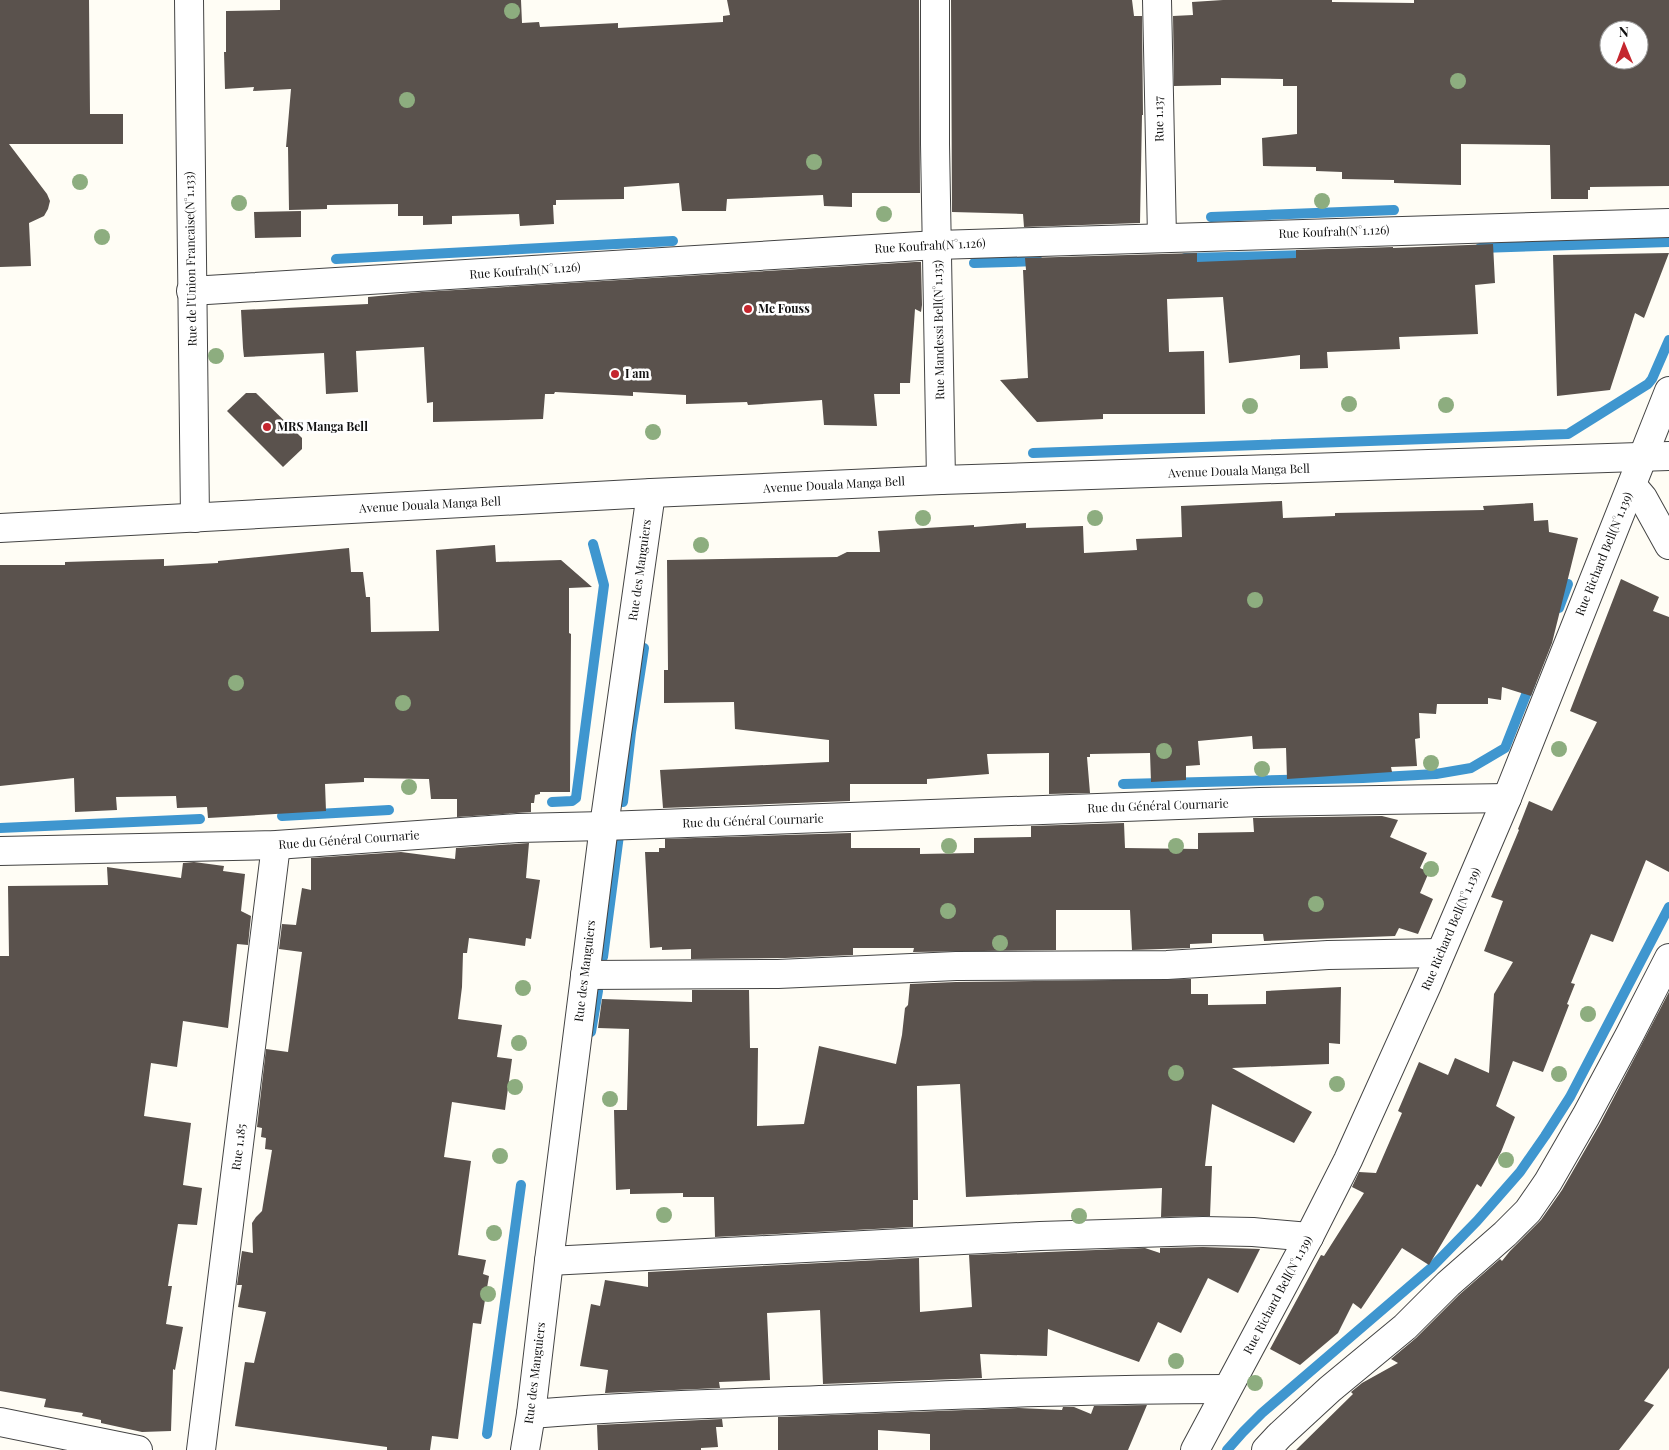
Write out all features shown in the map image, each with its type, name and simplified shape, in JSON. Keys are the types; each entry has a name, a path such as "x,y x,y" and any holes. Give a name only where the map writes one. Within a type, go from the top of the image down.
{"street":[{"name":"Rue de l'Union Francaise(N°1.133)","path":"189,0 195,518"},
{"name":"Rue Mandessi Bell(N°1.135)","path":"935,0 941,480"},
{"name":"Rue 1.137","path":"1157,0 1162,237"},
{"name":"Rue Koufrah(N°1.126)","path":"191,291 937,245 1669,223"},
{"name":"Rue Richard Bell(N°1.139)","path":"1195,1450 1348,1160 1507,798 1669,391"},
{"name":"Avenue Douala Manga Bell","path":"0,528 651,493 941,480 1669,456"},
{"path":"1632,485 1643,498 1669,545"},
{"name":"Rue des Manguiers","path":"525,1450 604,826 651,493"},
{"name":"Rue du Général Cournarie","path":"0,851 276,845 518,828 1260,802 1507,798"},
{"name":"Rue 1.185","path":"201,1450 276,845"},
{"path":"585,975 778,974 956,966 1167,965 1328,955 1440,953"},
{"path":"1266,1450 1330,1388 1405,1327 1448,1284 1528,1211 1548,1182 1586,1116 1669,958"},
{"path":"549,1261 1059,1235 1203,1231 1252,1232 1309,1237"},
{"path":"531,1414 615,1407 1154,1389 1227,1389"},
{"path":"0,1422 138,1450"}],"building":[{"path":"0,0 89,0 90,114 123,114 123,144 9,144 47,194 50,201 44,216 29,223 31,266 0,267"},
{"path":"280,0 521,0 522,23 539,22 540,27 618,23 618,28 723,22 723,16 730,15 727,0 919,0 920,193 852,193 852,207 824,206 823,195 727,199 726,211 682,211 679,183 624,187 624,199 556,200 556,205 553,205 554,224 520,226 519,214 452,216 452,224 423,225 423,216 398,216 398,204 327,205 327,209 289,210 288,147 286,147 291,89 253,91 254,87 225,89 226,11 280,10"},
{"path":"951,0 1132,0 1134,16 1142,16 1143,115 1140,223 1024,227 1023,214 952,212"},
{"path":"1223,0 1332,0 1332,2 1414,3 1414,0 1669,0 1669,186 1590,187 1588,199 1551,199 1550,145 1461,144 1461,185 1394,183 1394,180 1342,179 1342,172 1316,171 1316,167 1263,166 1262,138 1297,134 1297,86 1283,86 1283,79 1221,78 1221,85 1174,86 1173,16 1193,15 1192,2"},
{"path":"301,211 301,237 255,238 254,212"},
{"path":"1493,244 1495,283 1475,285 1478,334 1399,337 1400,349 1327,352 1328,368 1300,369 1300,355 1229,363 1223,297 1167,299 1169,352 1204,351 1205,414 1103,414 1103,419 1037,422 1000,380 1028,378 1023,270 1026,270 1025,258 1197,253 1197,262 1296,258 1296,250"},
{"path":"1669,253 1644,318 1635,313 1610,390 1557,396 1553,255"},
{"path":"921,262 922,305 921,312 915,309 910,383 900,383 900,394 874,394 877,426 824,425 822,400 748,405 747,402 686,404 686,395 633,392 633,396 555,392 554,394 545,394 543,419 433,422 433,402 427,403 424,347 356,351 358,392 326,394 324,353 244,357 241,310 368,304 368,297 422,292"},
{"name":"MRS Manga Bell","path":"246,393 256,393 302,438 302,449 283,467 227,411"},
{"path":"1282,501 1283,518 1335,516 1335,513 1484,510 1483,506 1533,503 1534,521 1548,520 1549,532 1578,538 1552,643 1531,696 1502,687 1501,700 1488,698 1488,704 1437,704 1436,714 1419,713 1420,738 1415,739 1417,766 1391,767 1392,772 1287,779 1286,748 1253,749 1252,736 1198,741 1200,765 1186,766 1186,780 1151,782 1150,753 1090,754 1090,757 1087,757 1090,793 1049,794 1049,753 987,754 989,774 927,779 927,784 850,784 850,801 663,808 660,770 829,762 829,740 735,729 734,702 664,703 664,670 668,670 667,560 837,557 847,552 880,552 878,531 1026,523 1026,528 1083,526 1084,553 1137,550 1136,539 1182,537 1181,506"},
{"path":"495,545 496,562 561,560 592,587 569,588 569,633 571,634 570,792 540,792 540,794 535,795 534,803 531,803 531,812 457,817 457,799 431,799 429,779 364,778 364,782 325,784 326,811 208,818 207,807 177,808 176,796 116,797 117,810 75,812 74,778 0,786 0,565 65,565 65,562 164,559 164,566 218,563 218,561 349,548 351,572 363,572 366,597 370,597 371,632 439,631 436,550"},
{"path":"1621,579 1659,597 1653,611 1669,617 1669,872 1646,860 1613,942 1591,934 1571,983 1575,984 1567,1004 1569,1005 1543,1072 1513,1061 1496,1106 1515,1117 1501,1152 1481,1187 1477,1184 1429,1265 1402,1248 1361,1309 1353,1303 1338,1333 1300,1365 1270,1349 1321,1255 1324,1256 1364,1193 1352,1187 1359,1172 1376,1173 1402,1113 1398,1111 1419,1062 1448,1075 1455,1058 1489,1073 1494,994 1513,962 1484,951 1503,901 1491,897 1529,801 1552,811 1597,722 1570,711"},
{"path":"1382,816 1398,820 1390,837 1427,853 1420,868 1429,872 1420,893 1433,899 1418,934 1399,928 1395,936 1264,941 1263,934 1212,934 1212,943 1190,944 1190,948 1132,950 1130,910 1056,910 1056,950 913,952 914,948 853,948 853,955 691,959 691,949 662,950 662,947 650,948 645,852 659,852 659,848 665,848 665,839 851,833 851,848 920,848 920,854 974,853 974,838 1031,837 1031,826 1124,823 1125,848 1198,849 1198,833 1254,832 1253,818"},
{"path":"529,843 526,878 540,880 531,939 526,938 525,946 469,938 467,953 463,953 462,987 458,1019 502,1025 497,1057 512,1059 505,1110 452,1102 444,1157 471,1161 458,1255 486,1260 483,1274 489,1276 481,1324 473,1323 458,1439 432,1436 430,1450 387,1450 387,1447 235,1426 245,1362 254,1363 266,1312 238,1307 242,1285 237,1285 242,1251 253,1253 252,1223 262,1211 272,1150 265,1149 266,1138 261,1137 262,1128 257,1127 266,1049 288,1052 302,952 279,949 282,924 296,925 302,888 311,890 311,858 401,852 455,859 456,848"},
{"path":"194,862 224,866 223,871 245,874 241,911 251,916 248,945 237,944 228,1028 183,1021 177,1067 151,1063 144,1116 191,1123 183,1185 202,1188 197,1225 178,1224 168,1286 172,1286 166,1324 183,1327 175,1370 173,1369 171,1431 142,1432 101,1423 101,1420 82,1416 83,1413 44,1407 46,1399 0,1391 0,956 9,956 8,886 108,885 107,867 181,878 183,863"},
{"path":"1191,979 1191,994 1208,994 1208,1005 1266,1004 1266,991 1341,987 1340,1044 1329,1043 1329,1064 1232,1068 1312,1112 1294,1143 1212,1104 1205,1166 1212,1166 1210,1216 1161,1217 1162,1188 966,1197 960,1084 917,1086 918,1200 913,1200 913,1227 715,1237 714,1197 683,1197 683,1193 630,1194 630,1189 616,1190 614,1110 627,1110 629,1029 598,1028 602,999 692,1002 692,990 749,990 750,1048 758,1048 757,1126 804,1124 819,1046 896,1064 905,1008 908,1005 910,984"},
{"path":"1669,992 1669,1368 1644,1401 1654,1405 1619,1450 1296,1450 1353,1394 1351,1392 1362,1383 1398,1363 1391,1359 1416,1338 1459,1295 1500,1259 1502,1261 1541,1220 1562,1190 1600,1124"},
{"path":"1145,1248 1160,1253 1160,1248 1260,1249 1238,1293 1208,1278 1181,1333 1158,1322 1139,1362 1048,1329 1047,1356 980,1354 982,1378 823,1384 820,1310 767,1313 770,1380 719,1382 720,1388 605,1393 608,1370 580,1366 591,1304 600,1306 605,1280 648,1287 648,1272 919,1258 920,1312 972,1307 969,1255"},
{"path":"1147,1405 1128,1450 930,1450 930,1434 878,1430 878,1450 778,1450 778,1417 1019,1408 1062,1410 1063,1407 1074,1407 1091,1414 1094,1406"},
{"path":"722,1419 723,1427 716,1427 718,1447 701,1448 701,1450 598,1450 597,1425"}],"waterway":[{"path":"1211,217 1394,210"},
{"path":"336,259 673,241"},
{"path":"1480,248 1669,242"},
{"path":"1185,258 1308,255"},
{"path":"974,263 1038,261"},
{"path":"1033,453 1568,434 1648,384 1669,340"},
{"path":"552,802 572,801 576,798 604,585 593,544"},
{"path":"1559,608 1568,584"},
{"path":"623,802 631,732 644,648"},
{"path":"1123,784 1363,778 1436,774 1471,768 1505,748 1531,682"},
{"path":"282,816 389,810"},
{"path":"0,828 200,819"},
{"path":"603,957 619,835"},
{"path":"1227,1450 1262,1413 1431,1268 1477,1221 1520,1172 1570,1097 1669,907"},
{"path":"591,1032 598,991"},
{"path":"487,1434 521,1185"}],"place":[{"name":"Me Fouss","path":"748,309"},
{"name":"I am","path":"615,374"},
{"name":"MRS Manga Bell","path":"267,427"}]}
